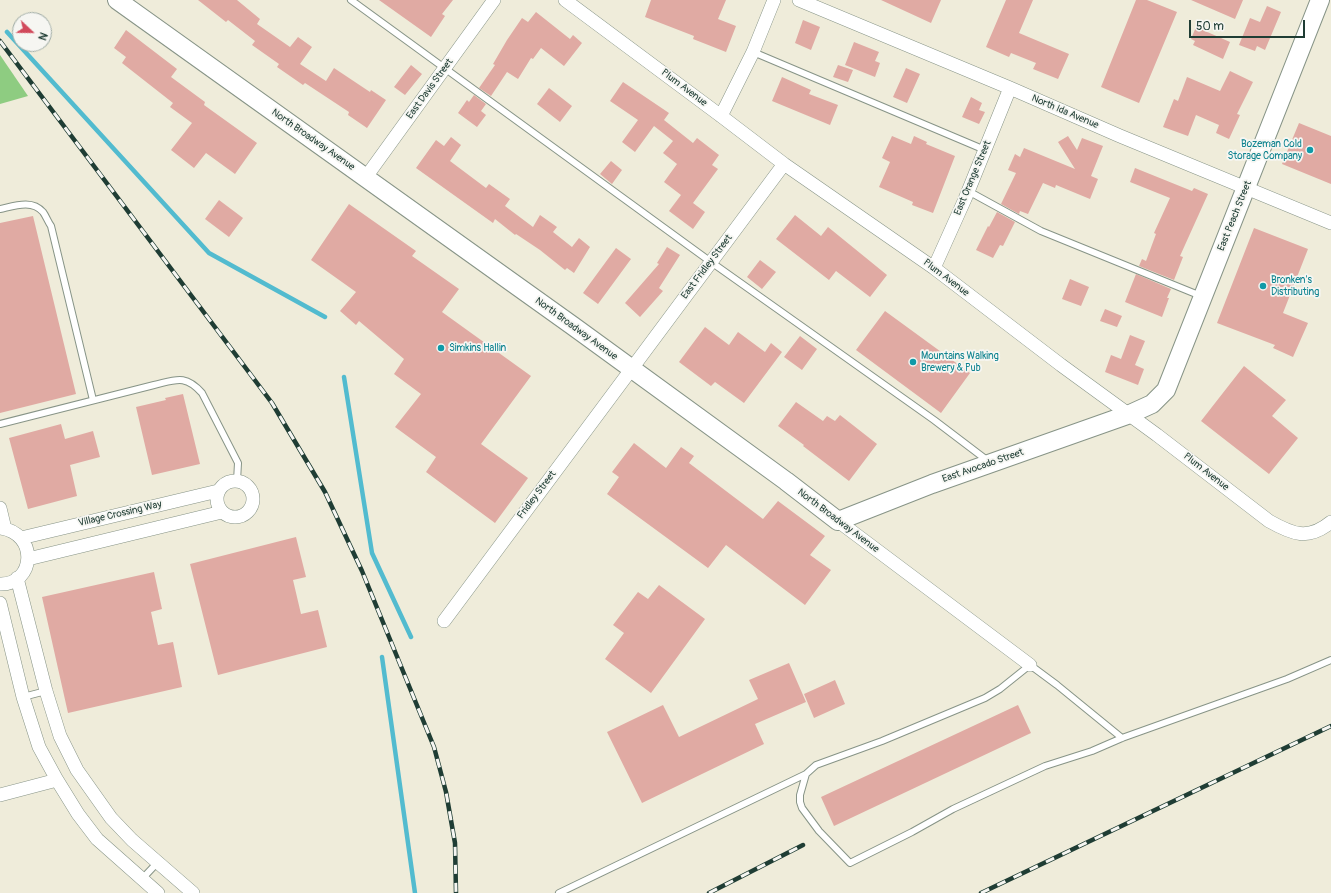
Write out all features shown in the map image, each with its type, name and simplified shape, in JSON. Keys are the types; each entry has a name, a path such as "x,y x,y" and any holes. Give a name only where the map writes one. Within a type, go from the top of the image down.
{"street":[{"name":"North Broadway Avenue","path":"117,0 573,326 779,477 1030,665"},
{"name":"East Davis Street","path":"366,177 494,0"},
{"name":"Plum Avenue","path":"565,0 722,116 784,164 934,268 1080,379 1130,414 1269,521 1287,531 1300,534 1314,532 1331,522"},
{"path":"722,116 753,52 774,0"},
{"name":"North Ida Avenue","path":"799,0 1010,88 1120,136 1247,187 1331,223"},
{"name":"East Peach Street","path":"1130,414 1152,404 1166,390 1320,0"},
{"name":"East Orange Street","path":"934,268 968,191 1010,88"},
{"name":"East Fridley Street","path":"631,370 784,164"},
{"name":"Fridley Street","path":"444,621 631,370"},
{"name":"East Avocado Street","path":"838,521 932,484 1130,414"},
{"path":"218,491 217,502 222,512 227,516 233,517 239,517 245,514 250,510 252,504 252,492 248,486 238,481"},
{"name":"Village Crossing Way","path":"21,538 218,491 226,483 238,481"},
{"path":"0,508 3,529 14,532 21,538 28,552 28,559 22,573 10,582 0,584"},
{"path":"28,559 222,512"},
{"path":"17,578 46,691 60,736 77,770 111,818 132,840 192,893"},
{"path":"0,604 23,698 39,746 57,780 78,814 97,839 158,893"},
{"path":"0,795 57,780"}],"lane":[{"path":"351,0 711,262 934,420 990,463"},
{"path":"753,52 985,150"},
{"path":"968,191 1041,231 1202,296"},
{"path":"0,209 20,204 33,205 42,212 51,226 93,400"},
{"path":"0,424 93,400 178,380 185,380 194,384 202,394 238,463 238,481"},
{"path":"806,774 800,795 802,808 819,831 850,863 912,832 953,809 1045,766 1092,751 1122,738 1288,679 1331,660"},
{"path":"559,893 806,774 816,765 882,741 985,698 1000,689 1030,665 1122,738"},
{"path":"23,698 46,691"},
{"path":"142,879 158,862"}],"green space":[{"path":"0,55 28,96 0,104"}],"building":[{"path":"198,0 237,0 260,19 257,24 290,47 298,37 312,47 300,64 326,81 334,68 370,92 371,90 386,100 367,128 348,115 349,112 305,83 303,85 277,67 279,64 252,45 255,41 228,20 226,22"},
{"path":"379,0 453,0 442,14 445,16 431,37"},
{"path":"651,0 726,0 718,19 736,26 726,52 693,39 694,36 645,17"},
{"path":"881,0 941,0 931,23"},
{"path":"1006,0 1033,0 1019,33 1069,54 1058,79 1033,69 1036,63 1011,53 1009,57 986,47"},
{"path":"1136,0 1147,0 1177,12 1139,103 1101,87"},
{"path":"1191,0 1243,0 1235,19"},
{"path":"1267,6 1281,12 1265,50 1257,46 1255,51 1239,45 1250,18 1260,22"},
{"path":"536,12 570,39 573,35 582,43 564,66 541,48 533,59 531,58 518,79 507,72 491,96 479,88 495,65 493,64 522,18 528,22"},
{"path":"803,20 820,27 811,50 795,43"},
{"path":"1196,27 1230,42 1223,59 1193,45 1195,41 1191,39"},
{"path":"126,30 177,69 171,77 205,102 204,105 257,143 235,174 206,153 194,168 171,150 192,123 170,107 173,103 122,63 126,57 114,48"},
{"path":"854,42 879,52 875,61 880,63 875,77 845,65"},
{"path":"411,65 422,74 405,95 394,87"},
{"path":"838,65 853,70 848,82 833,77"},
{"path":"906,68 920,74 907,103 893,97"},
{"path":"1230,71 1253,82 1237,114 1240,115 1229,139 1216,133 1219,125 1196,115 1188,136 1163,127 1174,99 1178,101 1187,77 1220,91"},
{"path":"782,77 811,90 809,94 838,105 830,125 772,101"},
{"path":"623,82 669,113 664,120 693,143 697,138 719,155 712,165 718,169 693,203 705,212 693,229 669,211 681,195 664,182 677,164 663,153 673,141 654,126 635,152 622,142 638,120 610,101"},
{"path":"549,88 572,106 560,122 537,104"},
{"path":"474,95 486,104 481,111 486,115 477,127 458,113 467,100 469,102"},
{"path":"971,97 982,103 979,110 985,112 979,124 962,117"},
{"name":"Bozeman Cold Storage Company","path":"1299,123 1331,136 1331,184 1282,164"},
{"path":"892,136 911,144 914,136 927,142 926,144 955,156 933,213 912,205 913,202 879,187 890,162 882,158"},
{"path":"1068,136 1077,150 1082,138 1103,146 1091,176 1098,179 1090,199 1056,185 1055,188 1043,183 1028,214 1020,211 1019,214 1001,204 1016,173 1008,170 1015,154 1020,157 1024,148 1075,169 1058,142"},
{"path":"451,137 461,145 450,161 486,188 489,184 510,199 505,206 533,227 540,215 557,227 553,232 572,247 579,238 590,247 574,273 567,268 565,270 540,250 516,234 515,235 495,219 493,223 416,168 436,140 444,146"},
{"path":"611,161 622,170 612,184 600,174"},
{"path":"1135,168 1192,191 1194,188 1208,194 1180,256 1183,257 1174,280 1139,266 1142,259 1146,261 1156,234 1154,233 1170,198 1130,182"},
{"path":"219,200 243,218 229,237 205,219"},
{"path":"349,204 416,251 412,256 459,289 442,312 531,376 481,444 528,478 495,523 426,472 436,457 395,427 421,394 394,374 404,359 359,321 356,325 340,311 356,292 311,260"},
{"path":"997,212 1015,222 1003,246 1000,245 993,258 976,250"},
{"path":"795,215 821,236 828,227 887,275 870,297 836,271 829,280 776,239"},
{"path":"33,216 76,394 0,413 0,223"},
{"name":"Bronken's Distributing","path":"1254,228 1308,249 1283,313 1308,323 1293,357 1273,348 1275,345 1217,323"},
{"path":"667,247 680,255 659,288 663,291 640,317 625,303 659,264 657,263"},
{"path":"616,248 631,259 598,304 583,293"},
{"path":"760,260 776,272 762,289 747,277"},
{"path":"1136,274 1171,289 1162,317 1125,302"},
{"path":"1070,279 1089,287 1081,306 1062,299"},
{"path":"1105,309 1122,316 1117,327 1100,321"},
{"name":"Mountains Walking Brewery & Pub","path":"885,311 970,373 941,413 856,350"},
{"path":"705,327 729,345 738,332 765,352 771,343 782,352 744,403 715,382 711,386 679,362"},
{"path":"1130,335 1145,341 1135,365 1144,369 1138,385 1105,372 1111,355 1121,359"},
{"path":"800,336 817,349 802,370 784,357"},
{"path":"1244,366 1286,400 1272,416 1298,438 1269,474 1201,421"},
{"path":"183,394 200,464 152,475 136,407 166,400 165,398"},
{"path":"796,402 823,421 827,416 835,421 840,415 877,444 849,481 778,426"},
{"path":"61,424 65,439 93,431 100,457 70,465 77,496 28,509 9,438"},
{"path":"634,443 666,468 681,447 694,456 689,463 763,519 778,501 825,536 810,555 831,570 805,605 726,545 708,568 607,494 619,477 612,472"},
{"path":"296,537 306,577 293,580 301,614 318,610 327,647 218,675 190,564"},
{"path":"154,572 162,609 151,612 158,645 173,642 182,687 68,713 42,597"},
{"path":"659,585 705,619 651,693 605,659 624,633 613,625 638,592 648,599"},
{"path":"789,663 806,702 755,724 764,744 642,803 607,732 663,705 679,737 758,699 749,680"},
{"path":"835,680 845,704 814,718 804,694"},
{"path":"1018,705 1031,733 834,826 821,797"}],"waterway":[{"path":"7,32 209,253 325,317"},
{"path":"344,377 372,553 411,637"},
{"path":"382,657 415,893"}],"railway":[{"path":"0,41 272,403 325,492 362,571 434,747 446,792 455,843 456,893"},
{"path":"981,893 1331,726"},
{"path":"709,893 803,845"}],"place":[{"name":"Bozeman Cold Storage Company","path":"1310,150"},
{"name":"Bronken's Distributing","path":"1263,286"},
{"name":"Simkins Hallin","path":"441,348"},
{"name":"Mountains Walking Brewery & Pub","path":"913,362"}]}
